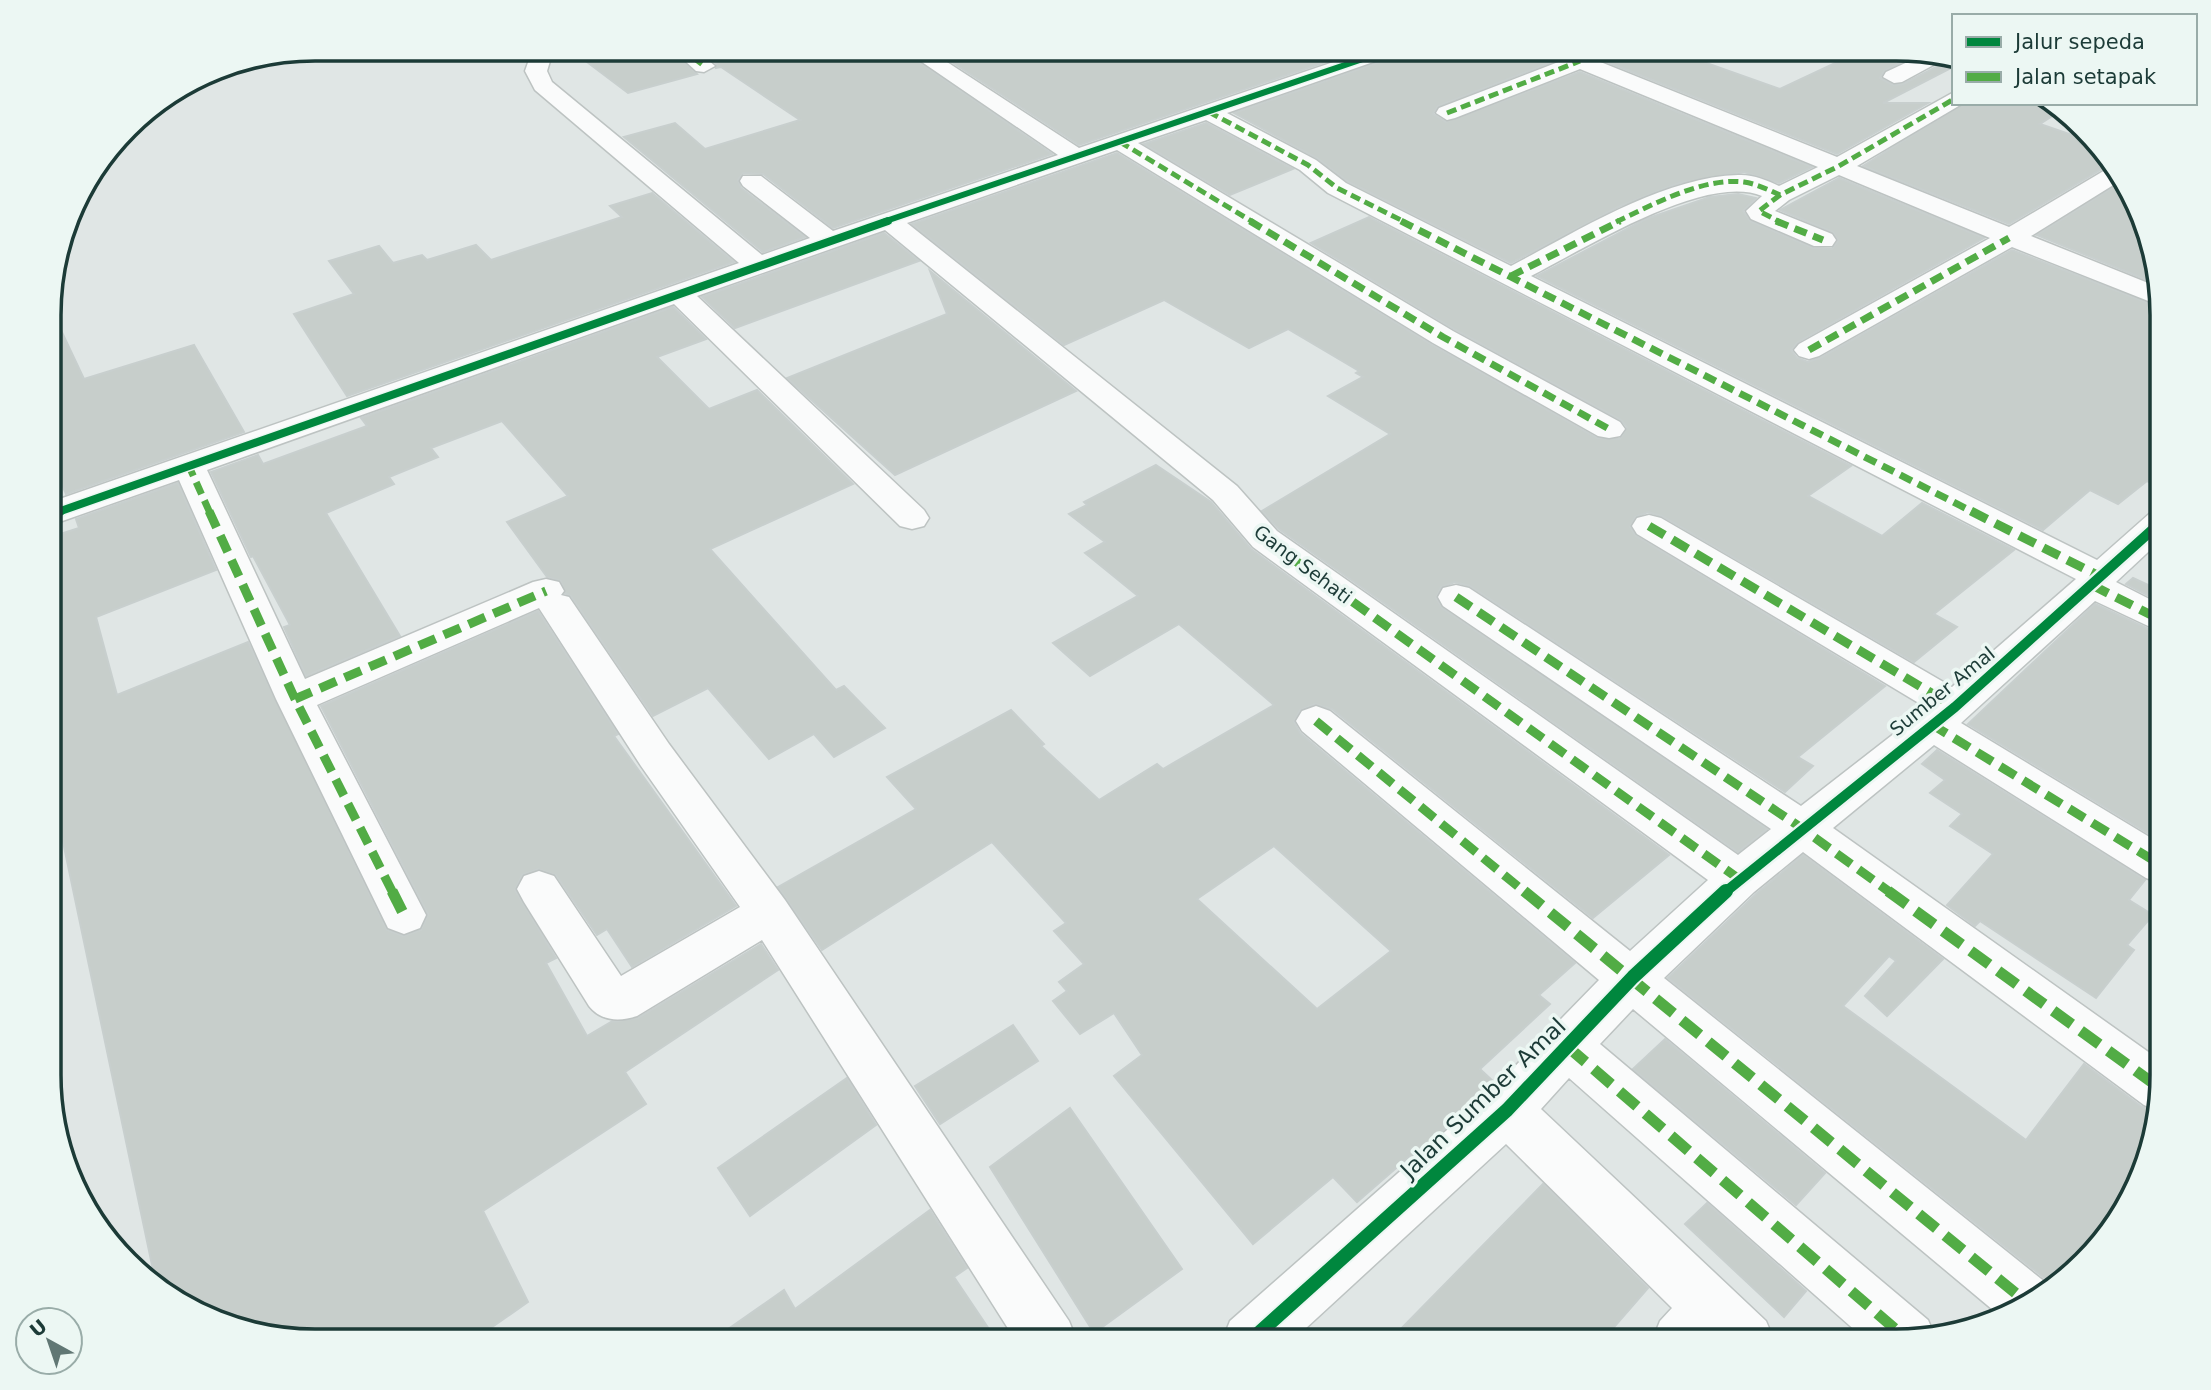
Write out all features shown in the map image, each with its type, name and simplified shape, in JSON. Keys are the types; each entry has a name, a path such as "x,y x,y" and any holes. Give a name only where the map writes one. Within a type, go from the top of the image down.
{"street":[{"path":"538,61 536,71 544,85 758,265"},
{"path":"698,61 704,66"},
{"path":"931,61 1076,156"},
{"path":"61,510 758,265 1357,61"},
{"path":"1447,113 1580,61 2149,293"},
{"path":"1894,77 1924,63"},
{"path":"1823,240 1760,214 1759,211 1780,195 1839,166 1952,100"},
{"path":"1209,112 1308,165 1337,188 2097,581 2150,613"},
{"path":"1120,142 1443,337 1609,429"},
{"path":"1808,351 2009,238 2109,177"},
{"path":"752,181 830,241"},
{"path":"1511,276 1613,225 1698,189 1743,181 1780,195"},
{"name":"Gang Sehati","path":"890,222 1225,494 1265,539 1739,879"},
{"path":"678,293 912,518"},
{"path":"188,464 295,699 404,915"},
{"path":"1649,526 1943,715 2150,857"},
{"name":"Sumber Amal","path":"1739,879 1800,827 1943,715 2150,532"},
{"path":"1456,597 1800,827 2150,1081"},
{"path":"295,699 551,599 655,755 769,913 1041,1329"},
{"path":"1316,721 1633,977 2020,1297"},
{"name":"Jalan Sumber Amal","path":"1263,1329 1507,1110 1633,977 1739,879"},
{"path":"540,889 605,991 611,998 620,1001 769,913"},
{"path":"1568,1047 1895,1329"},
{"path":"1507,1110 1712,1329"}],"building":[{"path":"586,61 682,61 697,74 628,93"},
{"path":"713,61 917,61 1052,154 833,228 763,174 743,173 738,180 741,188 805,237 763,252 624,137 675,123 705,149 800,120 721,67 716,68 717,64"},
{"path":"950,61 1328,61 1079,145"},
{"path":"1383,61 1555,61 1438,106 1433,114 1446,122 1580,72 1812,167 1779,183 1744,172 1679,183 1620,206 1511,263 1347,181 1317,158 1234,113"},
{"path":"1605,61 1701,61 1780,89 1840,61 1903,61 1884,71 1880,78 1893,85 1903,84 1938,66 1949,69 1883,103 1928,103 1837,154"},
{"path":"1961,105 2038,105 2053,116 2040,124 2077,137 2103,168 2009,224 1863,166"},
{"path":"1206,123 1293,169 1230,195 1144,144"},
{"path":"1117,153 1432,345 1597,438 1620,439 1627,427 1621,420 1454,329 1311,243 1369,217 1851,466 1808,496 1882,536 1922,503 2014,550 1934,614 1957,627 1914,662 1662,516 1648,512 1635,517 1630,527 1636,536 1885,686 1798,757 1813,766 1785,792 1470,586 1455,582 1441,587 1436,598 1442,608 1767,829 1738,852 1279,529 1262,511 1390,434 1328,396 1363,377 1356,373 1359,371 1288,329 1249,348 1164,300 1064,345 912,224"},
{"path":"1839,178 1984,238 1798,342 1791,350 1797,358 1808,362 1820,358 2012,250 2149,303 2150,482 2147,481 2118,504 2090,490 2043,530 1537,276 1646,219 1710,197 1738,194 1756,198 1743,211 1750,221 1813,248 1832,249 1838,241 1833,232 1780,210"},
{"path":"2115,186 2136,233 2148,280 2037,235"},
{"path":"652,193 734,262 347,396 294,314 354,294 329,261 379,246 393,263 422,255 427,260 476,245 491,260 622,217 610,206"},
{"path":"884,233 919,261 735,328 702,297"},
{"path":"930,271 1076,391 895,475 787,378 947,314"},
{"path":"673,307 706,339 657,357 709,409 757,390 853,484 710,549 836,690 844,686 885,728 834,757 814,734 769,759 708,688 653,716 571,596 565,593 561,581 547,577 507,522 568,496 502,421 431,448 438,457 389,477 394,484 326,513 400,636 306,676 284,627 290,625 253,556 251,557 211,472 258,455 263,464 367,426 361,418"},
{"path":"61,330 84,379 194,345 244,432 66,494 61,482"},
{"path":"1156,465 1211,502 1251,549 1669,855 1593,918 1332,709 1315,704 1300,710 1294,722 1300,733 1575,963 1539,995 1550,1004 1480,1069 1495,1083 1412,1158 1410,1156 1357,1202 1333,1177 1253,1244 1114,1076 1142,1055 1114,1013 1080,1034 1053,1001 1067,991 1059,982 1084,964 1054,931 1066,923 992,842 822,950 778,887 916,809 887,777 1011,710 1044,744 1041,746 1099,800 1157,764 1163,769 1274,705 1179,624 1090,676 1053,643 1138,596 1085,553 1105,542 1069,514 1087,505 1084,502","holes":["1274,846 1391,951 1317,1009 1197,899"]},
{"path":"178,483 216,570 96,617 117,695 248,642 387,930 403,936 421,930 428,914 321,706 538,611 618,734 614,736 736,906 632,967 607,929 597,935 556,875 538,869 522,875 515,890 556,958 546,963 587,1036 611,1022 638,1018 761,944 778,970 625,1072 646,1104 483,1211 528,1302 489,1329 282,1327 249,1320 203,1303 153,1270 61,833 61,534 79,528 76,519"},
{"path":"2133,578 2150,586 2150,596 2126,584"},
{"path":"2095,604 2150,630 2150,834 1968,724"},
{"path":"1937,750 2145,880 2129,900 2150,913 2150,918 2127,945 2134,950 2096,998 1980,921 1975,926 1947,905 1993,854 1950,826 1962,814 1930,793 1945,780 1922,764"},
{"path":"1803,855 1943,959 1887,1016 1865,996 1896,961 1889,956 1843,1006 2026,1140 2084,1064 2148,1109 2136,1157 2116,1202 2076,1255 2051,1276 2046,1279 1668,978 1756,894"},
{"path":"1013,1025 1038,1061 940,1124 915,1086"},
{"path":"1665,1039 1825,1173 1796,1205 1633,1069"},
{"path":"847,1078 876,1125 750,1216 718,1168"},
{"path":"1070,1108 1182,1269 1100,1329 1091,1329 990,1167"},
{"path":"1543,1184 1648,1288 1612,1329 1401,1329"},
{"path":"1707,1203 1806,1291 1784,1317 1685,1224"},
{"path":"930,1210 967,1268 954,1277 989,1329 728,1329 784,1290 795,1309"}],"marked path":[{"path":"698,61 704,66"},
{"path":"1447,113 1580,61"},
{"path":"1511,276 1624,218 1688,192 1716,184 1744,182 1780,195 1839,166 1952,100"},
{"path":"1209,112 1308,165 1337,188 2101,577"},
{"path":"1120,142 1443,337 1609,429"},
{"path":"1780,195 1759,211 1760,214 1823,240"},
{"path":"1809,350 2009,238"},
{"path":"188,464 295,699 404,915"},
{"path":"1649,526 1955,707"},
{"path":"1265,539 1739,879"},
{"path":"2092,585 2150,614"},
{"path":"295,699 546,591"},
{"path":"1456,597 1800,827 2150,1081"},
{"path":"1316,721 2020,1297"},
{"path":"1931,724 2150,858"},
{"path":"1568,1047 1895,1329"}],"cycle path":[{"path":"61,510 758,265 1357,61"},
{"path":"1263,1329 1507,1110 1633,977 1739,879 1955,707 2150,532"}]}
